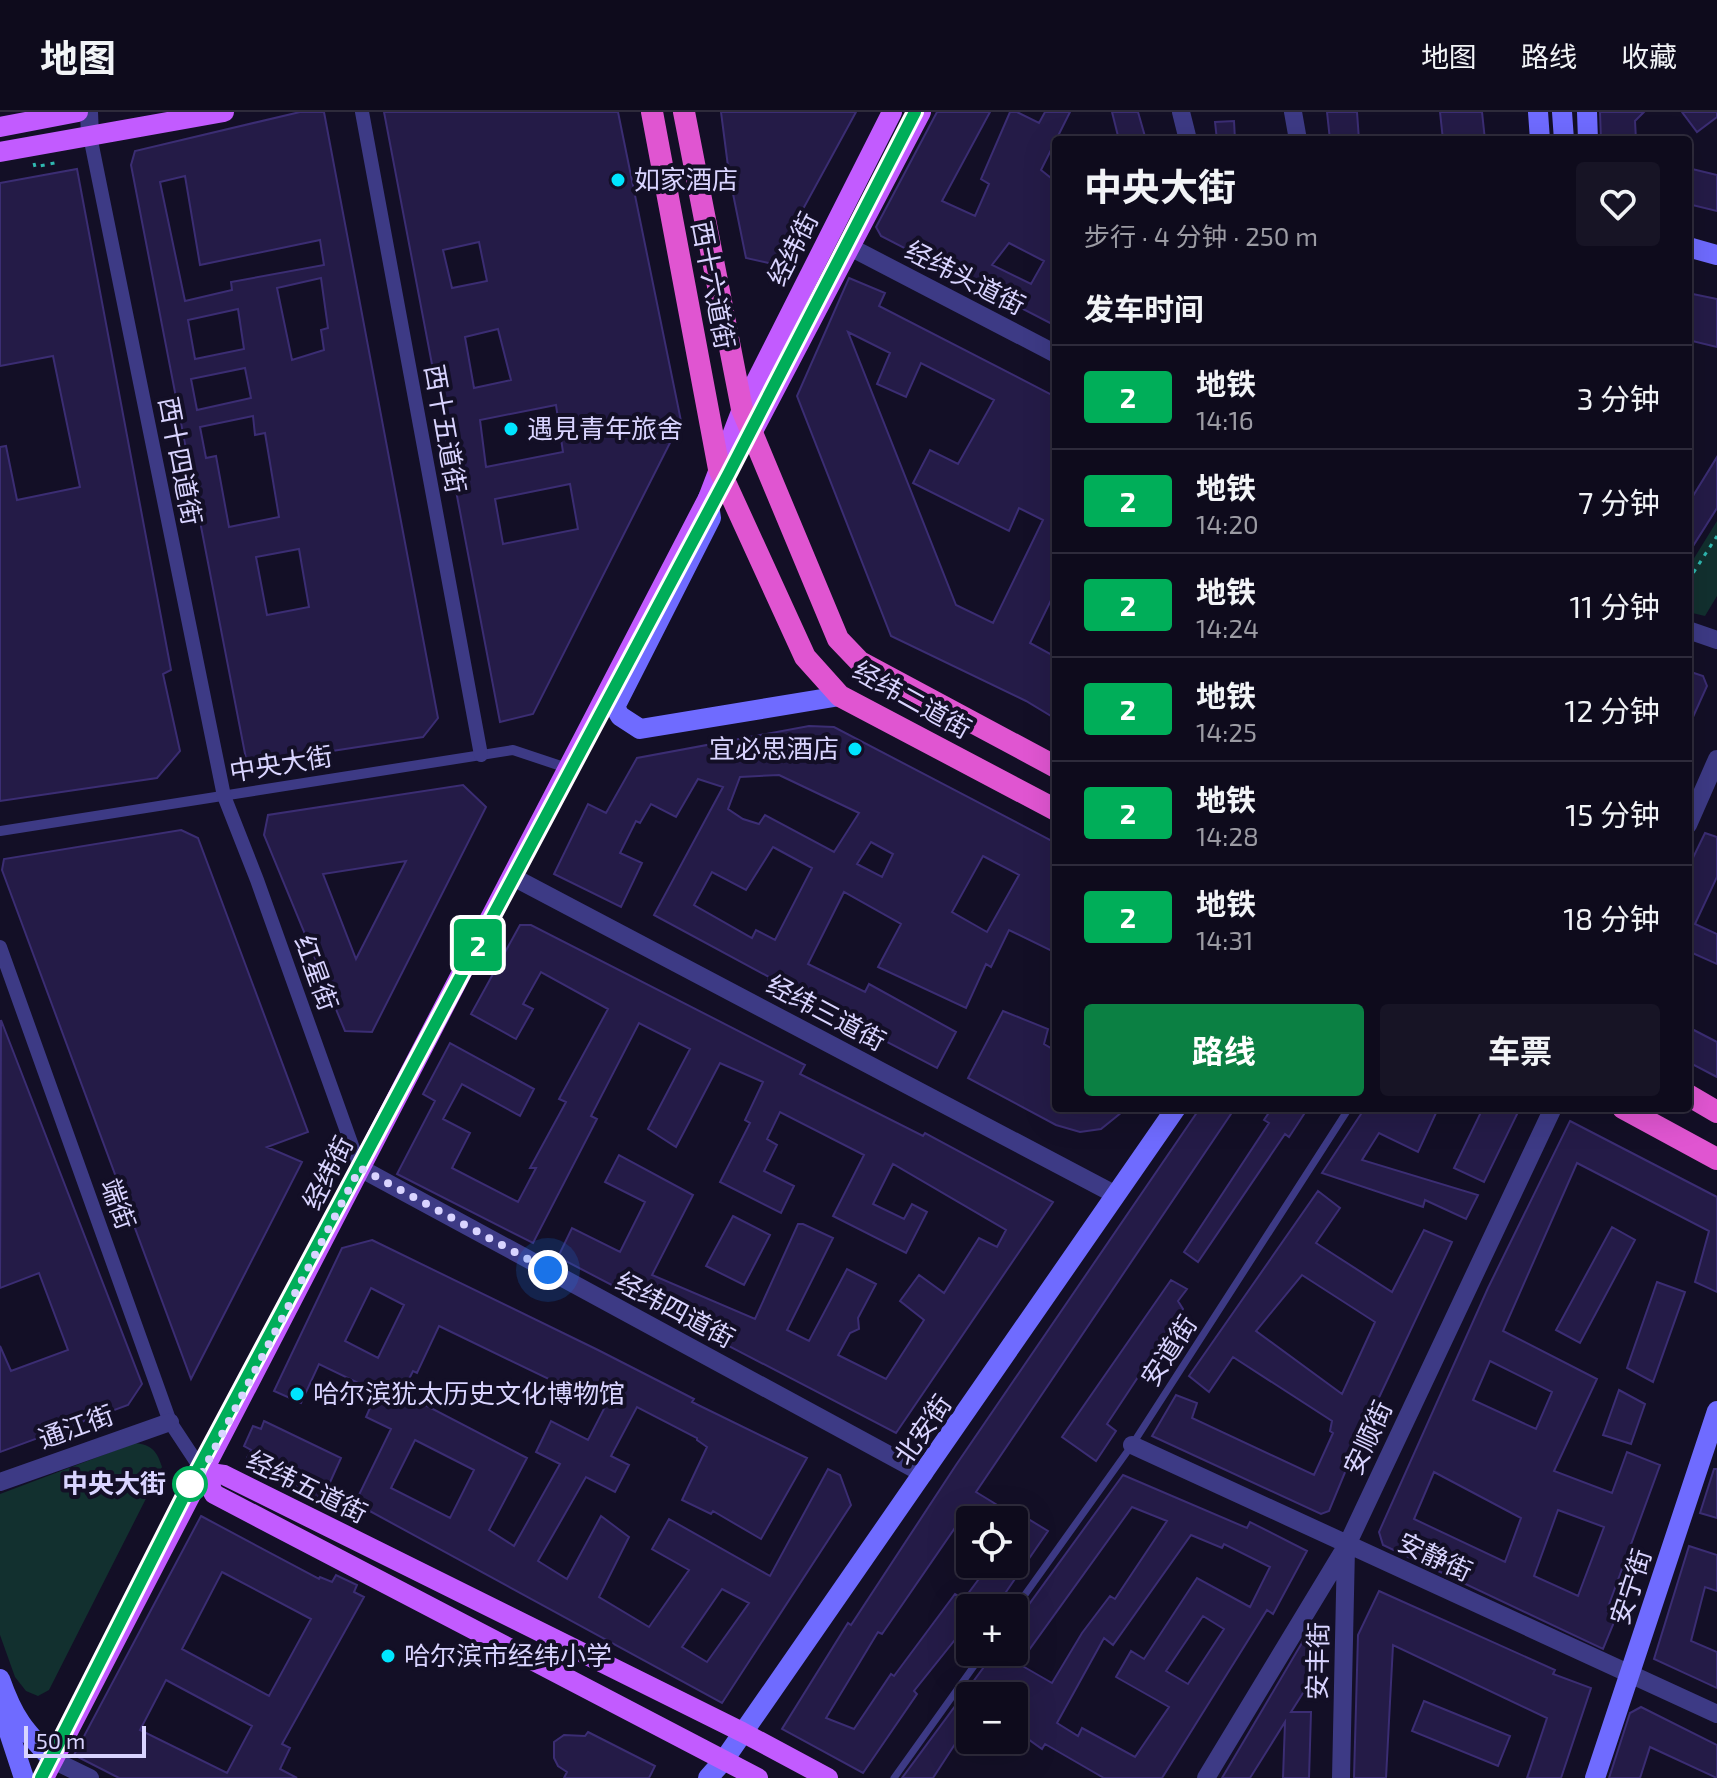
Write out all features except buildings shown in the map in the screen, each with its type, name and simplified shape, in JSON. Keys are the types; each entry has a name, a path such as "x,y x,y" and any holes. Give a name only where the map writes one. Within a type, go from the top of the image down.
{"highway":[{"name":"西十六道街","path":"652,112 719,469"},
{"name":"西十六道街","path":"684,112 742,409"},
{"name":"经纬二道街","path":"742,409 838,639 860,662 1052,765"},
{"name":"经纬二道街","path":"719,469 805,657 840,696 1052,808"},
{"path":"1692,1097 1717,1112"},
{"path":"1630,1112 1717,1159"}],"main road":[{"path":"0,127 78,112"},
{"path":"0,152 224,112"},
{"name":"经纬街","path":"49,1769 708,498 742,409 892,112"},
{"name":"经纬街","path":"751,435 921,112"},
{"path":"1538,112 1540,136"},
{"path":"1562,112 1564,136"},
{"path":"1587,112 1588,136"},
{"path":"1692,248 1717,255"},
{"path":"708,498 711,518 615,707 620,716 640,729 840,696"},
{"name":"北安街","path":"708,1778 724,1760 924,1474 1173,1112"},
{"name":"安宁街","path":"1595,1778 1717,1411"},
{"name":"经纬五道街","path":"203,1472 224,1475 742,1732 828,1778"},
{"name":"经纬五道街","path":"203,1472 214,1494 758,1778"},
{"path":"0,1679 11,1710 49,1769"},
{"path":"0,1706 24,1778"}],"street":[{"path":"89,112 90,136"},
{"name":"西十五道街","path":"362,112 481,755"},
{"path":"1181,112 1187,136"},
{"path":"1293,112 1297,136"},
{"name":"西十四道街","path":"90,136 224,796"},
{"name":"经纬头道街","path":"850,247 1052,352"},
{"path":"1692,631 1717,640"},
{"name":"中央大街","path":"0,831 513,750 567,768"},
{"path":"1692,821 1708,804 1717,759"},
{"name":"红星街","path":"224,796 360,1168"},
{"name":"经纬三道街","path":"511,876 1116,1195"},
{"name":"端街","path":"0,947 170,1422 203,1472"},
{"name":"安顺街","path":"1206,1778 1347,1545 1551,1112"},
{"name":"经纬四道街","path":"360,1168 924,1474"},
{"name":"通江街","path":"0,1482 170,1422"},
{"name":"安静街","path":"1132,1445 1717,1714"},
{"name":"安丰街","path":"1341,1778 1347,1545"},
{"path":"49,1769 90,1778"}],"lane":[{"name":"安道街","path":"1025,1594 1132,1445 1346,1112"},
{"path":"894,1778 974,1666"}],"path":[{"path":"35,167 68,160"},
{"path":"1692,575 1717,536"}],"green space":[{"path":"1717,521 1717,596 1705,616 1692,613 1692,562"},
{"path":"135,1443 153,1450 162,1467 49,1690 38,1696 26,1691 15,1677 0,1635 0,1494"}],"metro line":[{"name":"2","path":"41,1778 190,1484 729,473 915,112"}],"place":[{"name":"如家酒店","path":"618,180"},
{"name":"遇見青年旅舍","path":"511,429"},
{"name":"宜必思酒店","path":"855,749"},
{"name":"哈尔滨犹太历史文化博物馆","path":"297,1394"},
{"name":"中央大街","path":"190,1484"},
{"name":"哈尔滨市经纬小学","path":"388,1656"}],"route":[{"path":"190,1484 189,1498 360,1168 548,1270"}]}
